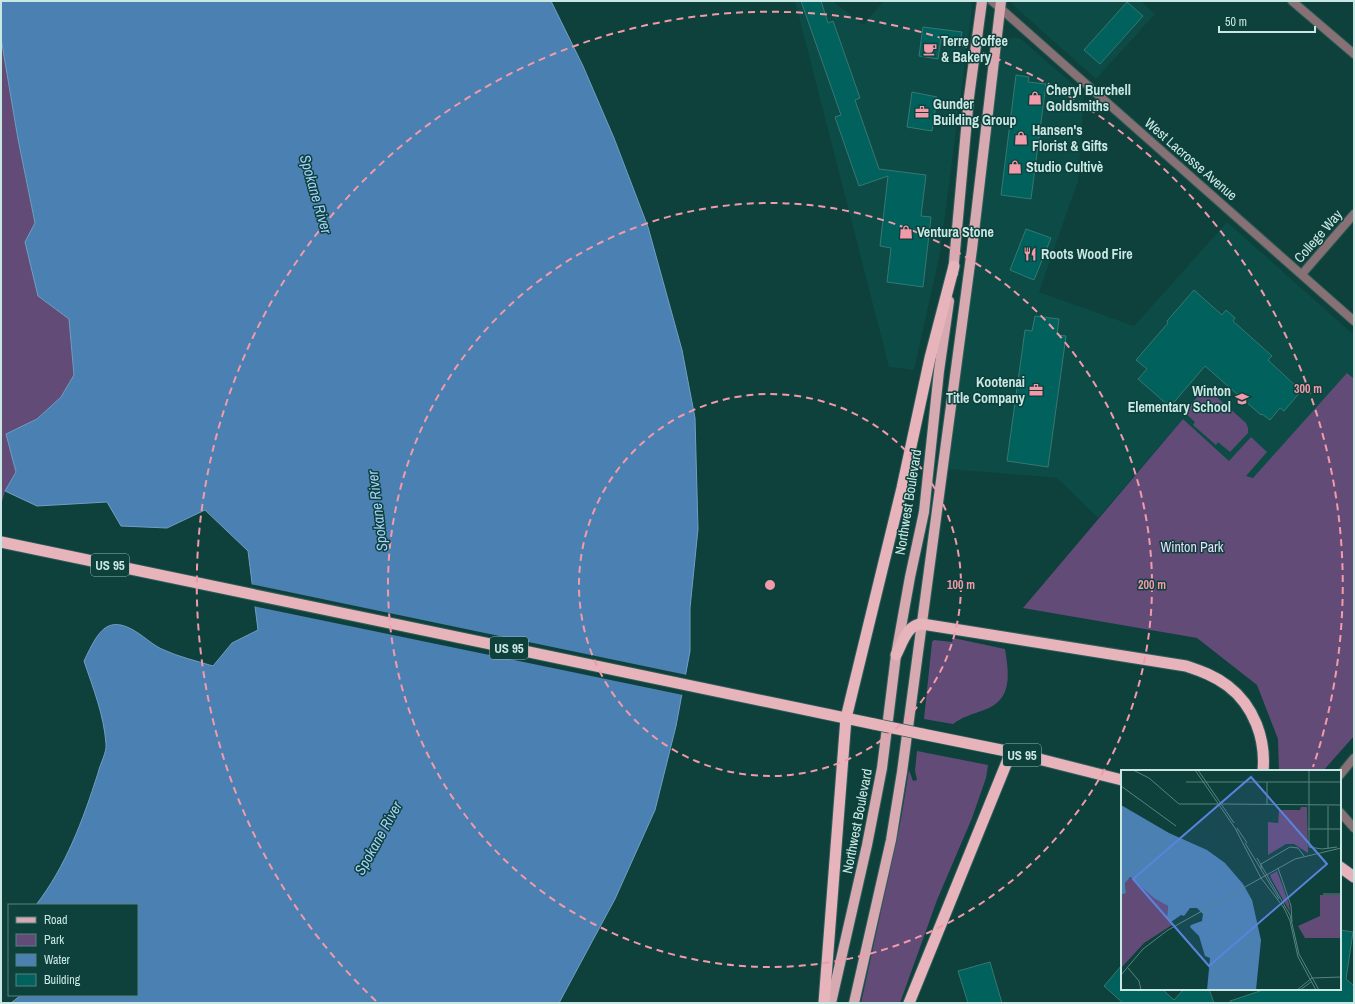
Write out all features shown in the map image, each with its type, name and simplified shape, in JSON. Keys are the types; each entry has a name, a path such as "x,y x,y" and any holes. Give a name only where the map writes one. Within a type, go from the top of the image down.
{"highway":[{"path":"824,1003 846,718 902,488 930,358 954,266"},
{"name":"US 95","path":"1,542 1011,752 1121,780"},
{"path":"896,655 909,631 916,625 922,624 1179,664 1202,671 1228,686 1251,712 1260,733 1263,770"},
{"path":"909,1003 1011,752"},
{"path":"1341,869 1354,877"}],"main road":[{"name":"Northwest Boulevard","path":"830,1003 868,845 882,768 896,655 910,577 924,512 939,371 954,266 969,97 982,1"},
{"name":"Northwest Boulevard","path":"854,1003 891,840 902,772 972,249 1001,5"}],"street":[{"name":"West Lacrosse Avenue","path":"992,1 1001,5 1354,321"},
{"path":"1292,1 1354,54"},
{"name":"College Way","path":"1302,274 1354,214"},
{"path":"1341,774 1354,758"},
{"path":"1341,813 1354,828"}],"shaded area":[{"path":"795,1 833,1 863,25 884,1 971,1 972,8 940,254 914,370 889,367"},
{"path":"1010,1 1141,1 1155,14 1096,79"},
{"path":"1016,37 1021,39 1084,94 1078,181 1039,292 1134,326 1227,222 1354,335 1354,568 1253,478 1245,476 1183,419 1098,518 1057,478 948,469 1001,50 1007,39"}],"green space":[{"path":"1,38 18,139 35,224 38,296 69,319 74,375 61,397 37,419 6,434 16,472 5,491 1,505"},
{"name":"Winton Park","path":"1347,373 1354,379 1354,736 1324,770 1279,770 1278,739 1257,685 1197,638 1023,608 1183,419 1229,461 1251,437 1267,452 1246,476 1253,478"},
{"path":"1206,391 1211,392 1246,423 1248,428 1248,433 1230,452 1218,442 1216,445 1193,425 1195,422 1184,412 1201,393"},
{"path":"953,638 1005,649 1008,677 1007,685 1000,700 993,706 953,724 924,719 932,642 934,640 952,642"},
{"path":"917,751 988,765 986,778 972,818 937,900 900,1003 861,1003 901,819 909,770 913,781 917,780 915,771"}],"water":[{"name":"Spokane River","path":"1,1 551,1 583,66 614,138 648,227 682,350 695,418 698,529 690,608 690,651 676,726 655,810 615,899 559,1003 11,1003 20,996 138,996 138,904 37,904 56,875 73,842 105,751 105,733 101,712 84,661 94,641 105,628 112,625 120,625 141,635 161,649 213,666 232,643 258,630 248,551 205,510 167,528 121,526 107,502 37,506 5,491 16,472 6,434 37,419 61,397 74,375 69,319 38,296 25,242 35,223 18,139 1,38"}],"pier":[{"path":"250,584 687,675 683,695 253,606"}],"building":[{"path":"801,1 821,1 828,23 833,21 860,98 855,100 879,169 926,175 921,216 931,217 923,287 887,282 891,248 880,246 888,176 859,186 835,117 841,115"},
{"path":"1127,2 1143,16 1100,64 1084,50"},
{"name":"Terre Coffee & Bakery","path":"923,27 962,32 960,42 941,39 938,59 919,56"},
{"path":"1016,75 1029,77 1028,82 1046,84 1031,199 1001,195"},
{"name":"Gunder Building Group","path":"912,92 937,97 932,131 907,127"},
{"name":"Roots Wood Fire","path":"1026,229 1051,238 1034,280 1010,270"},
{"path":"1194,290 1222,315 1226,310 1235,318 1233,321 1272,356 1268,360 1301,391 1284,411 1280,408 1270,420 1262,414 1261,415 1205,366 1170,407 1138,379 1147,369 1136,360"},
{"path":"1035,316 1059,319 1057,335 1066,336 1048,467 1007,461 1025,330 1032,331"},
{"path":"1341,930 1353,932 1346,979 1354,986 1354,1003 1230,1003 1230,1001 1263,990 1341,990"},
{"path":"990,962 1002,1003 968,1003 958,971"},
{"path":"1121,966 1121,990 1163,990 1174,1000 1183,990 1209,990 1214,1003 1123,1003 1104,986"}],"place":[{"name":"Terre Coffee & Bakery","path":"930,49"},
{"name":"Cheryl Burchell Goldsmiths","path":"1035,98"},
{"name":"Gunder Building Group","path":"922,112"},
{"name":"Hansen's Florist & Gifts","path":"1021,138"},
{"name":"Studio Cultivè","path":"1015,167"},
{"name":"Ventura Stone","path":"906,232"},
{"name":"Roots Wood Fire","path":"1030,254"},
{"name":"Kootenai Title Company","path":"1036,390"},
{"name":"Winton Elementary School","path":"1242,399"}]}
